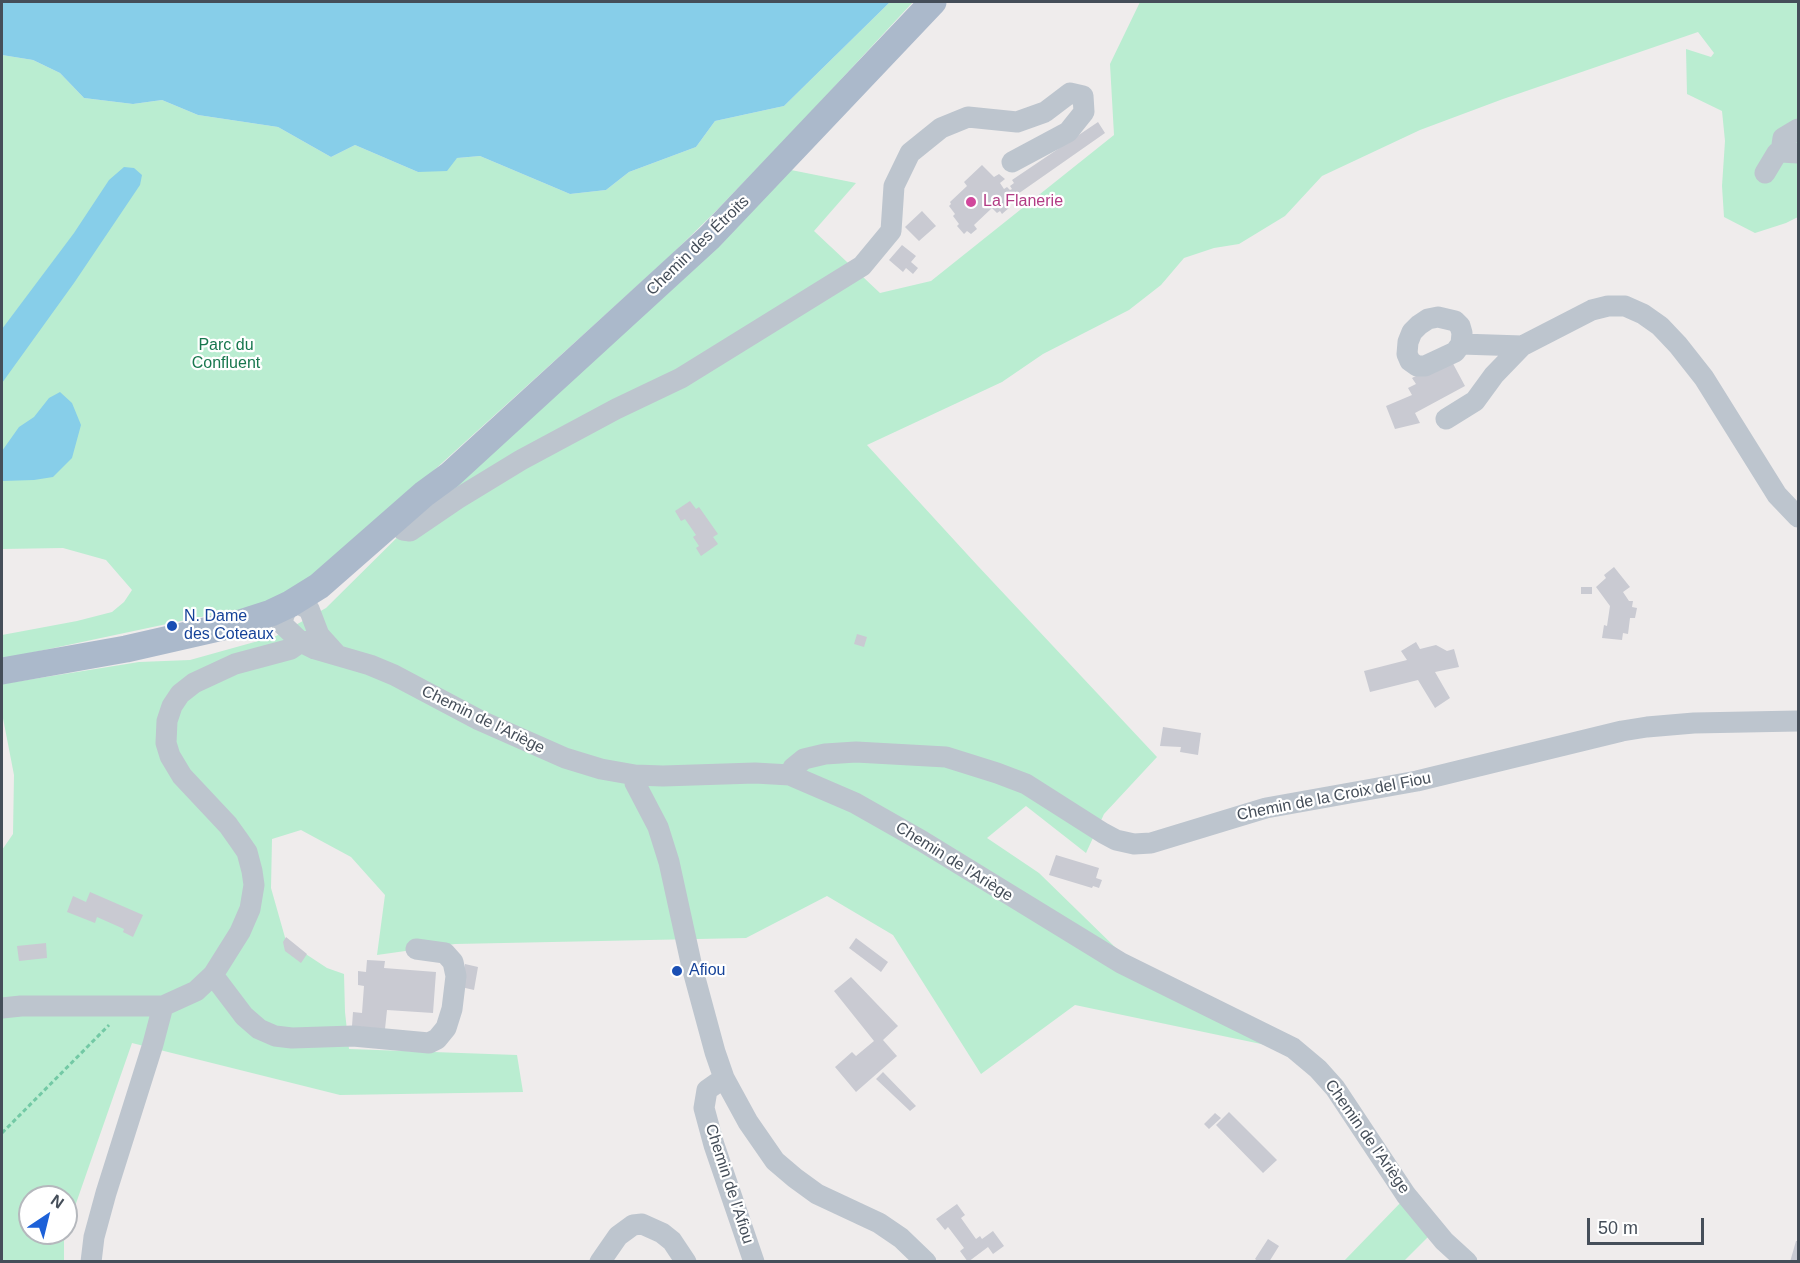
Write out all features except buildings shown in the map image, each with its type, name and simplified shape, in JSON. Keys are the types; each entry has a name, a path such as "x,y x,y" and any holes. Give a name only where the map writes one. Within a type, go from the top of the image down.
{"main road":[{"name":"Chemin des Étroits","path":"2,671 126,649 213,642 300,623 349,579 397,524 710,237 933,2"}],"street":[{"path":"397,524 403,530 410,531 521,460 616,409 681,378 862,266 891,231 894,186 910,153 941,128 968,117 1017,122 1045,112 1070,93 1083,96 1084,112 1068,132 1012,162"},
{"path":"1765,173 1777,153 1790,153 1783,138 1798,129"},
{"path":"1446,418 1475,401 1494,375 1522,346 1592,310 1608,306 1625,306 1643,314 1660,327 1697,370 1777,495 1798,517"},
{"path":"1461,344 1522,346"},
{"path":"2,1008 163,1006 196,991 213,975 240,932 250,909 254,885 252,871 246,852 238,839 228,825 182,777 170,756 166,743 167,721 172,706 180,694 194,683 235,664 291,649 300,623"},
{"name":"Chemin de l'Ariège","path":"300,623 315,649 394,675 536,747 601,769 635,775 663,776 755,772 790,775 855,802 1121,963 1293,1048 1335,1088 1406,1195 1444,1241 1467,1262"},
{"name":"Chemin de la Croix del Fiou","path":"790,775 793,768 804,759 825,754 856,752 946,757 998,772 1026,784 1103,833 1116,840 1134,844 1151,843 1266,808 1417,781 1622,731 1694,723 1798,721"},
{"path":"635,775 635,783 658,827 669,862 692,967 724,1078 748,1122 775,1161 795,1178 817,1194 879,1223 902,1238 926,1262"},
{"path":"213,975 244,1016 259,1029 275,1036 292,1038 353,1035 429,1043 437,1039 446,1028 452,1009 456,976 453,962 445,953 416,949"},
{"path":"91,1262 94,1237 106,1193 163,1006"},
{"name":"Chemin de l'Afiou","path":"724,1078 707,1090 704,1108 754,1262"},
{"path":"600,1262 626,1228 642,1224 662,1233 672,1241 686,1262"}],"path":[{"path":"2,1133 127,1007"}],"green space":[{"name":"Parc du Confluent","path":"890,2 913,2 713,214 671,255 333,562 290,592 249,609 195,618 2,659 2,635 112,612 124,602 132,590 106,560 63,548 2,549 2,55 33,60 60,73 84,98 133,104 162,100 198,115 278,127 331,157 355,145 418,172 457,158 480,156 570,194 606,190 629,172 696,147 715,121 784,106"},
{"path":"1140,2 1798,2 1798,217 1786,223 1755,233 1724,217 1722,186 1725,141 1722,111 1687,94 1686,49 1711,57 1714,53 1698,32 1420,130 1322,176 1285,216 1239,244 1214,248 1184,258 1161,285 1129,310 1043,354 1002,382 867,445 1157,757 1104,814 1086,853 1026,806 987,838 1039,873 1119,951 1304,1053 1075,1005 981,1074 893,935 827,896 746,938 455,944 377,955 385,895 351,857 301,830 272,839 271,888 286,941 327,968 344,974 349,1049 517,1055 523,1092 340,1095 132,1043 78,1198 78,1185 18,1185 18,1245 64,1245 64,1261 2,1261 2,850 13,834 14,775 2,713 2,684 139,662 190,660 276,636 326,608 438,497 791,170 856,183 814,231 880,293 931,281 1114,135 1110,64"},
{"path":"1405,1198 1436,1229 1404,1261 1343,1262"}],"water":[{"path":"2,2 890,2 784,106 715,121 696,147 629,172 606,190 570,194 480,156 457,158 447,171 418,172 355,145 331,157 278,127 198,115 162,100 133,104 84,98 60,73 33,60 2,55"},
{"path":"124,167 134,168 142,175 140,185 74,283 2,383 2,329 74,233 109,180"},
{"path":"60,392 72,403 81,425 72,458 53,477 2,481 2,451 19,427 34,417 49,398"}],"place":[{"name":"La Flanerie","path":"971,202"},
{"name":"N. Dame des Coteaux","path":"172,626"},
{"name":"Afiou","path":"677,971"}]}
